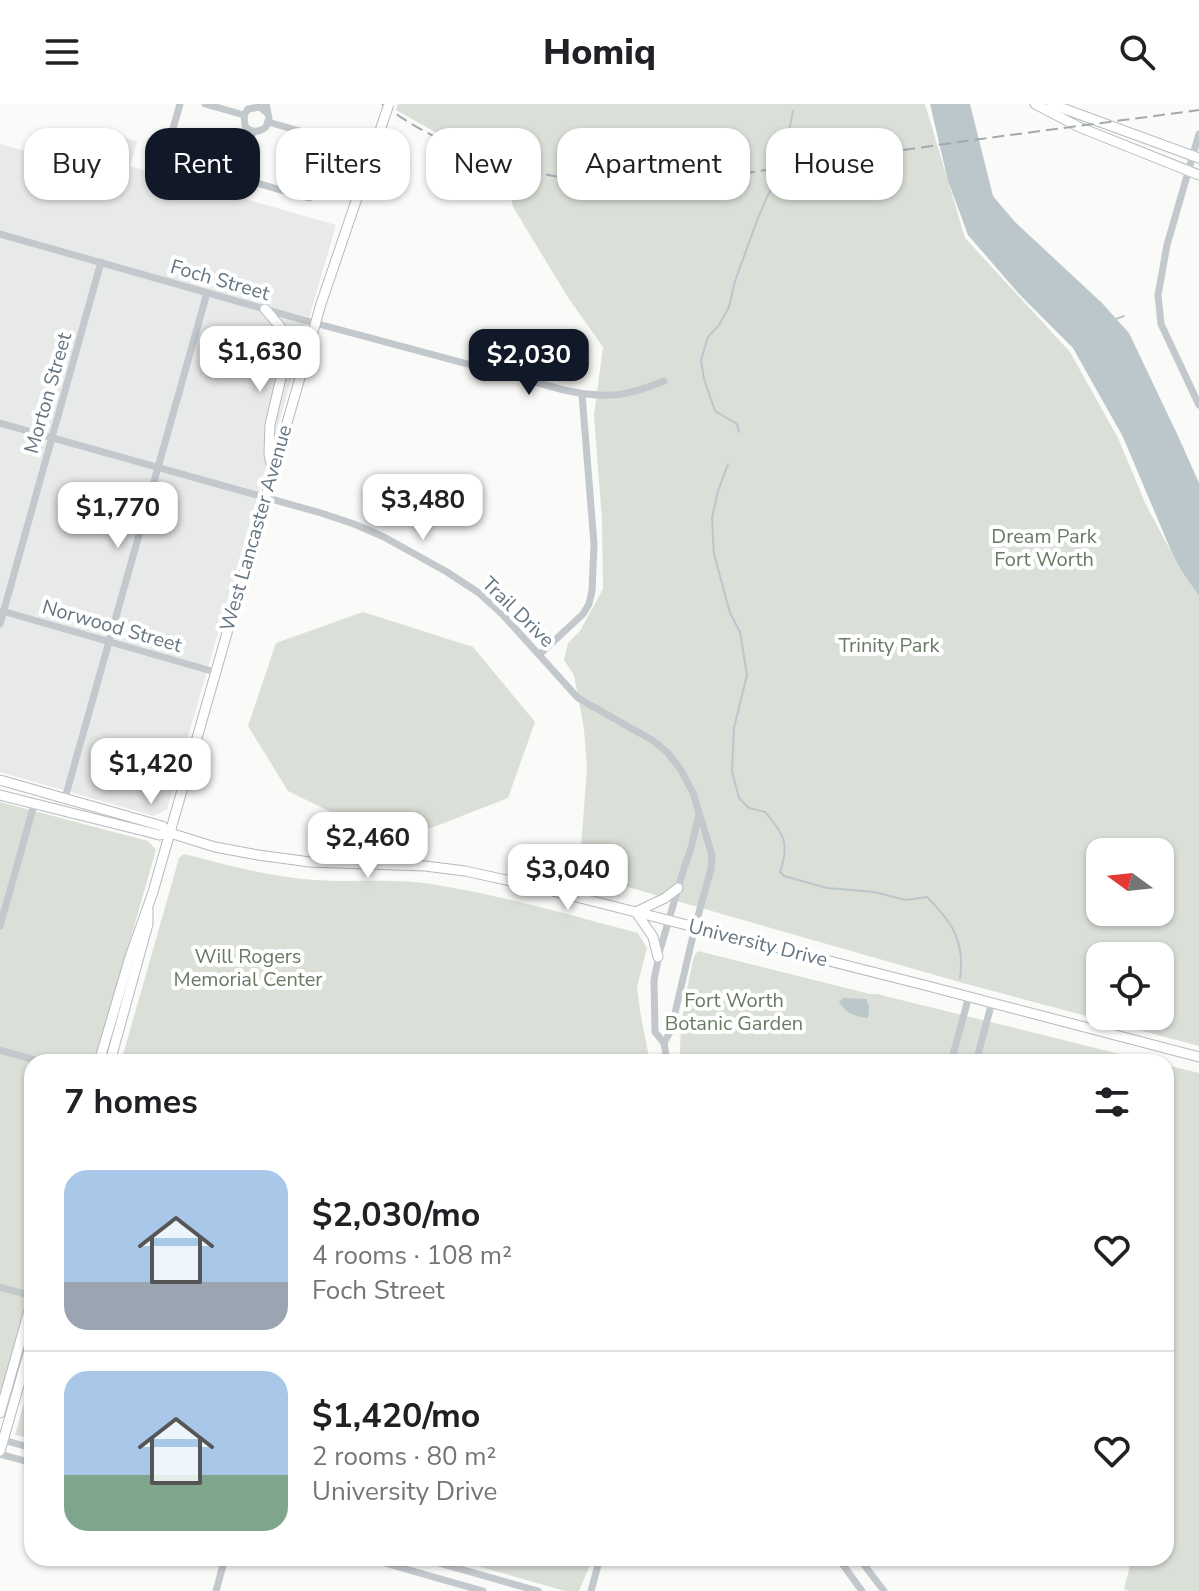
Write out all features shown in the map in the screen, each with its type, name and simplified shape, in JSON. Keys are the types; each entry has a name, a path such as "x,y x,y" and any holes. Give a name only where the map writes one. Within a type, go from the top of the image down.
{"main road":[{"name":"West Lancaster Avenue","path":"112,1054 148,924 148,910 321,304 389,104"},
{"path":"1035,104 1079,127 1199,175"},
{"path":"1051,104 1196,157"},
{"path":"265,309 289,343 270,425 269,454 273,472"},
{"name":"University Drive","path":"0,780 162,826 170,833 215,847 310,862 425,866 465,871 969,996 1199,1057"},
{"name":"University Drive","path":"0,795 159,835 170,833"},
{"path":"34,805 65,798"},
{"path":"658,957 653,937 636,912 678,888"},
{"name":"West Lancaster Avenue","path":"101,1054 130,957 148,910"},
{"path":"0,1413 24,1327"},
{"path":"0,1453 24,1366"}],"street":[{"path":"173,128 180,104"},
{"path":"205,104 244,115"},
{"path":"248,128 245,111 255,105 301,128"},
{"path":"1199,134 1196,157 1167,245 1158,295 1161,324 1199,405"},
{"name":"Foch Street","path":"0,234 582,394 629,394 664,381"},
{"name":"Morton Street","path":"0,624 101,262"},
{"path":"65,798 207,293"},
{"path":"540,654 583,614 592,591 594,544 582,394"},
{"name":"Trail Drive","path":"0,423 266,497 354,524 384,537 447,572 487,601 578,698 652,740 667,752 693,793 712,855 671,1030 664,1043"},
{"name":"Norwood Street","path":"2,611 215,672"},
{"path":"0,926 34,805"},
{"name":"Trail Drive","path":"666,1054 664,1043 655,1032 654,980 700,813"},
{"path":"953,1054 969,996"},
{"path":"978,1054 992,1002"},
{"path":"0,1050 24,1057"},
{"path":"0,1287 24,1295"},
{"path":"2,1439 24,1446"},
{"path":"0,1453 24,1460"},
{"path":"216,1591 223,1566"},
{"path":"395,1566 483,1591"},
{"path":"449,1566 538,1591"},
{"path":"591,1591 598,1566"},
{"path":"844,1566 862,1591"},
{"path":"865,1566 884,1591"}],"shaded area":[{"path":"930,104 970,104 993,196 1015,222 1102,303 1129,333 1199,483 1199,596 1172,553 1123,437 1073,348 1019,294 968,235 948,181"},
{"path":"129,139 137,141 130,166 145,170 145,200 249,200 336,225 167,809 154,816 0,772 0,144 24,151 24,200 129,200"},
{"path":"844,998 866,999 868,1018 847,1011 839,1001"}],"green space":[{"name":"Trinity Park","path":"398,104 925,104 965,238 1070,352 1118,438 1146,505 1182,572 1199,596 1199,1046 1139,1030 1174,1030 1174,942 1086,942 1086,1016 579,873 587,769 584,729 574,675 564,660 568,643 580,631 603,589 602,520 594,415 603,347 569,299 513,207 511,200 541,200 541,128 428,128 396,110"},
{"path":"363,612 473,647 535,722 508,798 431,828 351,822 288,791 248,726 276,643"},
{"path":"0,802 148,841 156,850 97,1054 24,1054 24,1312 0,1397"},
{"name":"Will Rogers Memorial Center","path":"184,854 288,877 437,885 638,933 647,948 637,987 648,1054 123,1054 179,858"},
{"name":"Fort Worth Botanic Garden","path":"698,951 1120,1054 680,1054 684,1009 694,956"},
{"path":"1174,1067 1199,1073 1199,1591 1124,1589 1130,1566 1174,1566"},
{"path":"24,1403 24,1437 15,1435"},
{"path":"477,1566 590,1566 579,1591 565,1591"}],"waterway":[{"path":"739,432 737,424 715,411 701,360 708,337 729,307 758,218 780,175 793,111"},
{"path":"1113,320 1124,316"},
{"path":"728,464 712,518 714,554 730,613 740,632 747,675 734,728 732,772 739,798 749,808 765,812 781,833 785,853 780,872 784,876 827,888 874,892 906,900 927,897 955,933 960,953 960,978"}],"railway":[{"path":"382,104 434,136 492,160 554,176 615,183 709,178 1199,110"}],"park label":[{"name":"Dream Park Fort Worth","path":"1044,548"}]}
